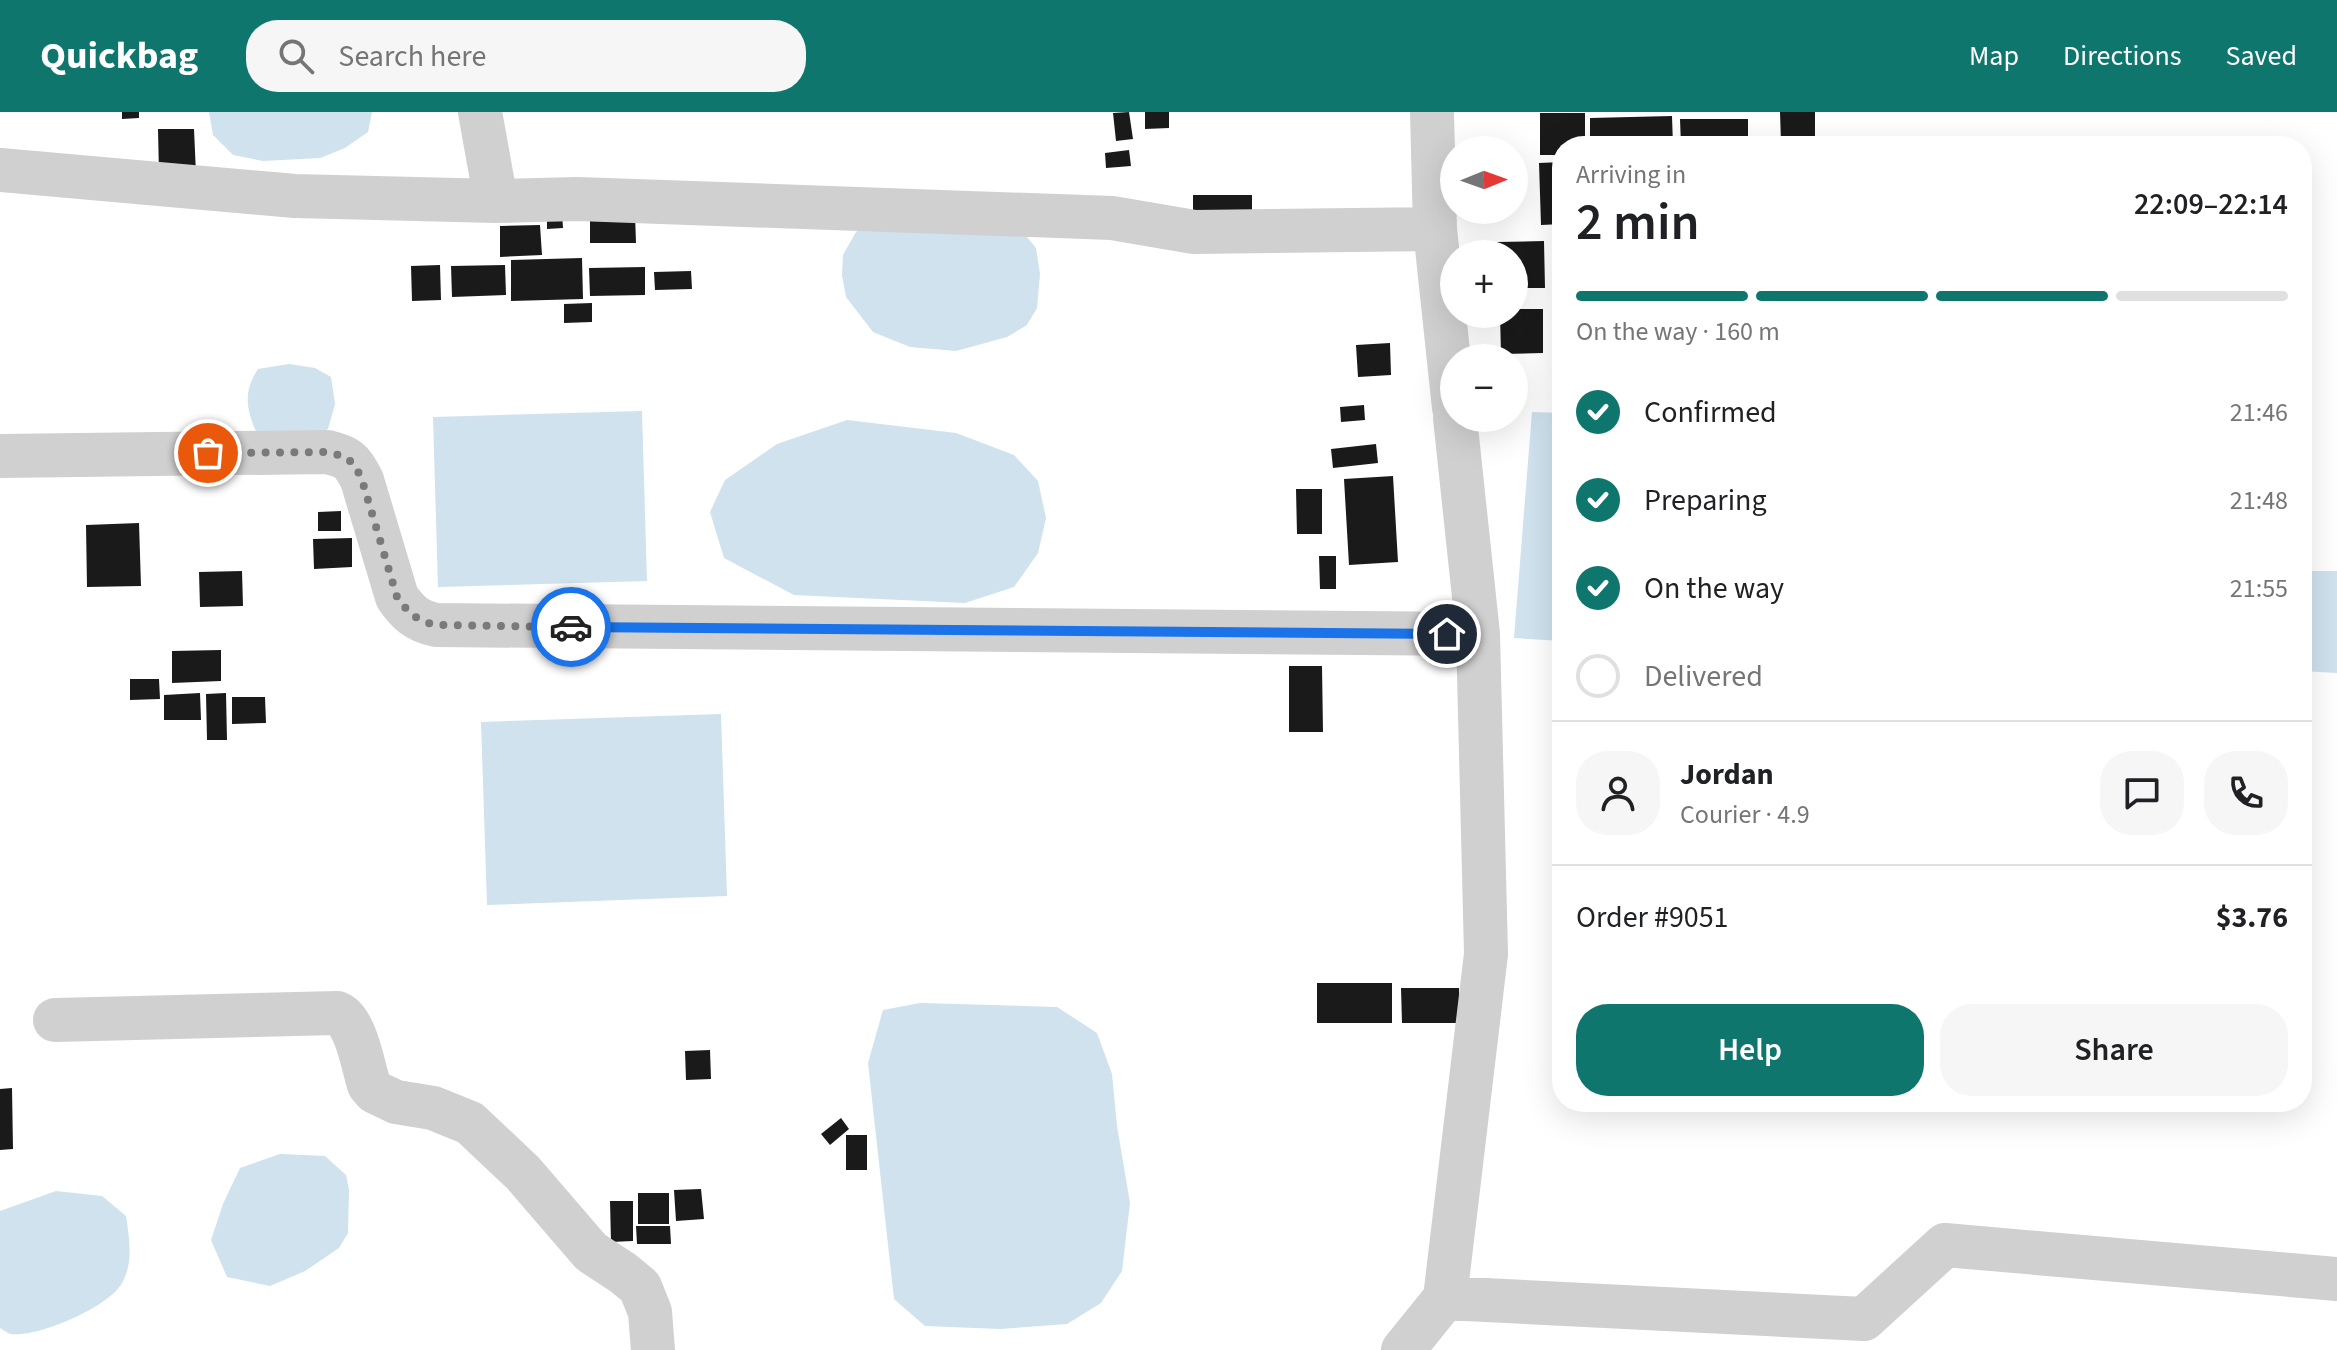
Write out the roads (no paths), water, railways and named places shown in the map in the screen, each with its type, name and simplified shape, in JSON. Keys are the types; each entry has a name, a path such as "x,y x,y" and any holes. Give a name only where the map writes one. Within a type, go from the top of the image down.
{"street":[{"path":"480,112 496,201"},
{"path":"1432,112 1435,229 1447,344"},
{"path":"0,170 295,196 496,201 578,199 1112,218 1194,232 1435,229"},
{"path":"1403,1350 1445,1298 1486,954 1478,634 1456,432"},
{"path":"0,456 327,452 346,456 355,465 362,480 397,597 420,622 436,625 1478,634"},
{"path":"55,1020 343,1015 352,1029 369,1085 375,1092 396,1102 433,1108 470,1123 523,1173 591,1252 640,1287 650,1312 653,1350"},
{"path":"1445,1298 1864,1319 1945,1245 2337,1279"}],"water":[{"path":"209,112 372,112 368,132 345,148 320,158 263,161 233,155 213,135"},
{"path":"870,222 1026,236 1036,248 1040,274 1037,308 1027,325 1007,337 956,351 910,347 873,332 846,297 842,275 843,255 856,232"},
{"path":"289,364 315,368 331,377 335,404 328,429 309,437 257,434 248,401 253,377 258,369"},
{"path":"642,411 647,581 438,587 433,417"},
{"path":"1532,412 1552,413 1552,640 1514,638"},
{"path":"847,420 956,433 1014,455 1038,481 1046,518 1038,553 1014,587 965,603 794,595 724,558 710,512 725,480 777,444"},
{"path":"2312,571 2337,571 2337,673 2312,672"},
{"path":"721,714 727,896 487,905 481,722"},
{"path":"920,1003 1057,1007 1097,1033 1112,1074 1130,1203 1122,1271 1101,1303 1067,1324 1000,1329 925,1326 894,1299 868,1063 883,1010"},
{"path":"280,1154 325,1156 346,1175 349,1190 348,1233 339,1248 305,1271 270,1286 227,1277 211,1240 223,1204 240,1168"},
{"path":"56,1191 102,1196 126,1216 130,1250 126,1275 115,1292 88,1311 54,1326 10,1334 0,1328 0,1211"}]}
